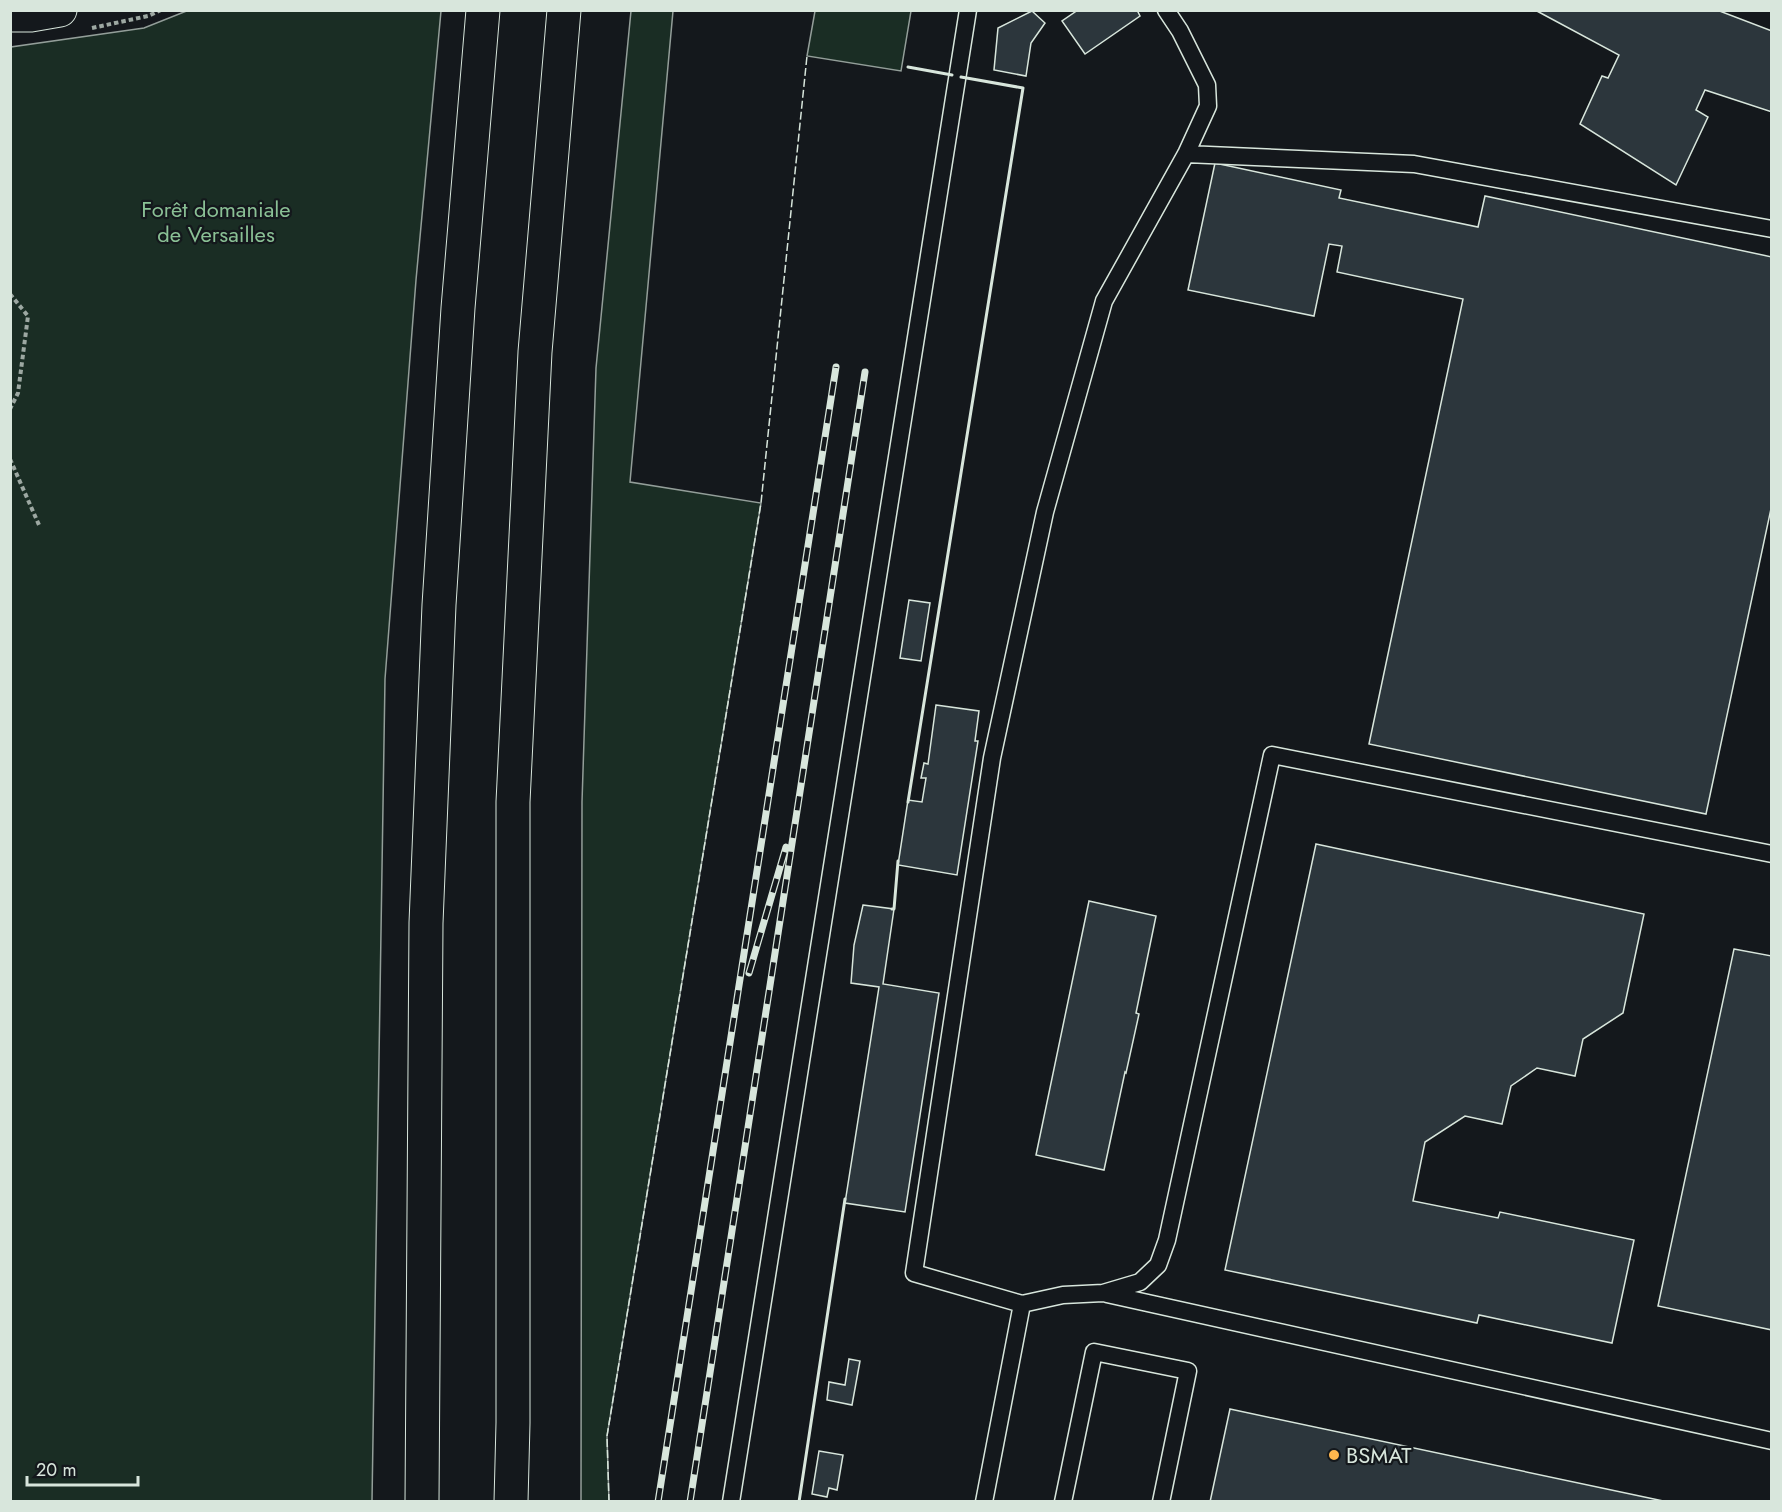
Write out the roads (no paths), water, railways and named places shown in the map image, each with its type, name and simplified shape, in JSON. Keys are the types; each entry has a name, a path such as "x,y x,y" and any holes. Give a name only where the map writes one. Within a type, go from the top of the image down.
{"main road":[{"path":"10,15 31,15 60,10"},
{"path":"423,1502 426,923 439,605 457,320 483,10"},
{"path":"511,1502 513,802 535,352 564,10"}],"lane":[{"path":"731,1502 968,10"},
{"path":"1166,10 1180,31 1207,85 1208,106 1186,154 1104,301 1045,512 992,758 914,1273 1022,1304 1063,1294 1103,1293 1772,1441"},
{"path":"1186,154 1414,164 1772,229"},
{"path":"1103,1293 1140,1282 1158,1265 1167,1240 1272,755 1772,854"},
{"path":"984,1502 1022,1304"},
{"path":"1063,1502 1094,1352 1188,1371 1161,1502"}],"railway":[{"path":"658,1502 836,367"},
{"path":"690,1502 865,372"},
{"path":"749,973 786,847"}],"place":[{"name":"BSMAT","path":"1334,1455"}],"park label":[{"name":"Forêt domaniale de Versailles","path":"216,222"}]}
